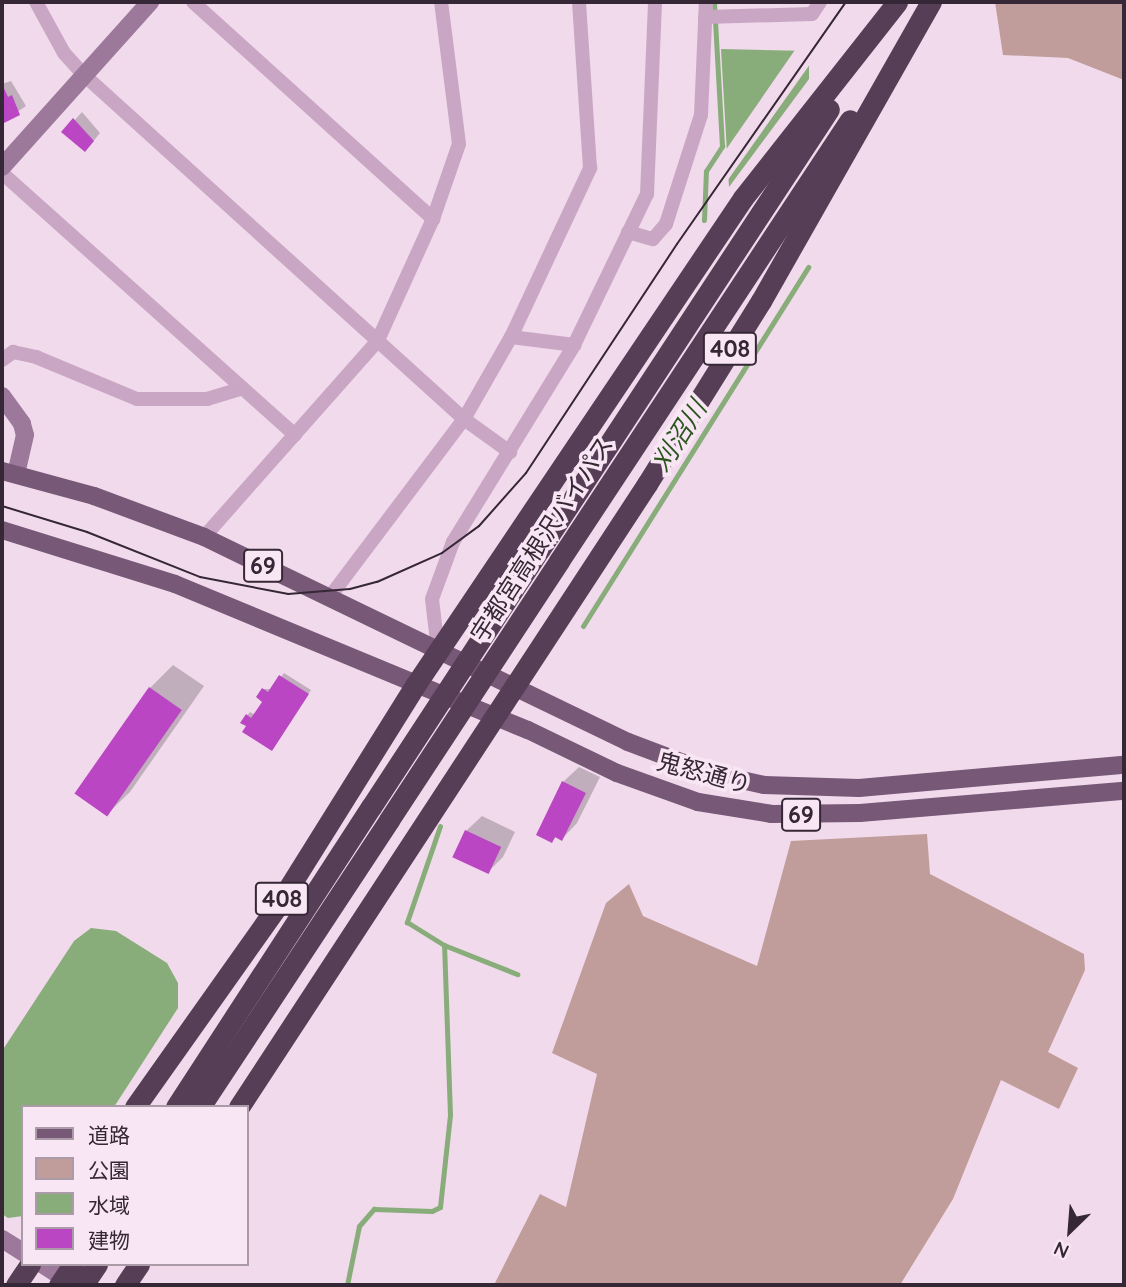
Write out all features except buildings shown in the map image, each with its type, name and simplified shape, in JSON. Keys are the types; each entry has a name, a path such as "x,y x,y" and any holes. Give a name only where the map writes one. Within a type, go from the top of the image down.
{"highway":[{"name":"宇都宮高根沢バイパス","path":"177,1105 898,2"},
{"name":"408","path":"136,1105 276,908 438,650 743,198 898,2"},
{"name":"宇都宮高根沢バイパス","path":"201,1105 558,561 930,2"},
{"name":"408","path":"240,1105 515,687 761,300 930,2"},
{"path":"16,1285 29,1266"},
{"path":"59,1285 72,1266"},
{"path":"83,1285 96,1266"},
{"path":"125,1285 138,1266"}],"main road":[{"name":"69","path":"9,473 94,496 204,537 515,687"},
{"name":"69","path":"2,530 122,564 416,684"},
{"name":"鬼怒通り","path":"416,684 669,792 698,802 772,814 860,813 1124,790"},
{"name":"鬼怒通り","path":"515,687 678,763 764,785 859,788 1124,765"}],"street":[{"path":"36,2 64,53 83,74 464,419 510,452"},
{"path":"2,167 150,2"},
{"path":"193,2 433,219"},
{"path":"204,537 378,340 433,219 458,144 441,2"},
{"path":"329,598 464,419 511,337 590,168 579,2"},
{"path":"438,650 432,599 453,542 574,345 647,194 654,2"},
{"path":"628,232 653,239 666,224 701,115 712,17 706,2"},
{"path":"712,17 812,14 820,2"},
{"path":"2,173 295,435"},
{"path":"511,337 574,345"},
{"path":"2,360 13,352 36,357 137,399 208,399 242,388"},
{"path":"2,396 22,424 25,435 9,473"},
{"path":"2,1239 21,1251"},
{"path":"45,1266 75,1285"}],"green space":[{"path":"995,2 1124,2 1124,80 1068,58 1003,55"},
{"path":"927,834 930,874 1084,954 1085,970 1048,1052 1078,1068 1059,1109 1001,1080 953,1199 900,1285 494,1285 540,1194 566,1207 597,1074 552,1053 606,903 629,884 643,916 757,966 791,841"}],"water":[{"path":"721,49 809,51 809,79 729,187"},
{"path":"91,928 116,931 167,963 178,983 178,1008 115,1105 21,1105 21,1216 8,1218 2,1214 2,1051 74,941"}],"pier":[{"path":"797,47 811,48 813,60 725,184 723,154"}],"waterway":[{"name":"刈沼川","path":"704,220 706,171 722,146 714,2"},
{"name":"刈沼川","path":"583,626 808,267"},
{"name":"刈沼川","path":"440,826 407,922 444,945 517,974"},
{"path":"347,1285 359,1226 374,1209 432,1211 440,1207 450,1115 444,945"}],"tram line":[{"path":"2,506 87,532 200,577 288,594 350,589 377,582 442,553 479,526 526,473 677,244 846,2"}]}
